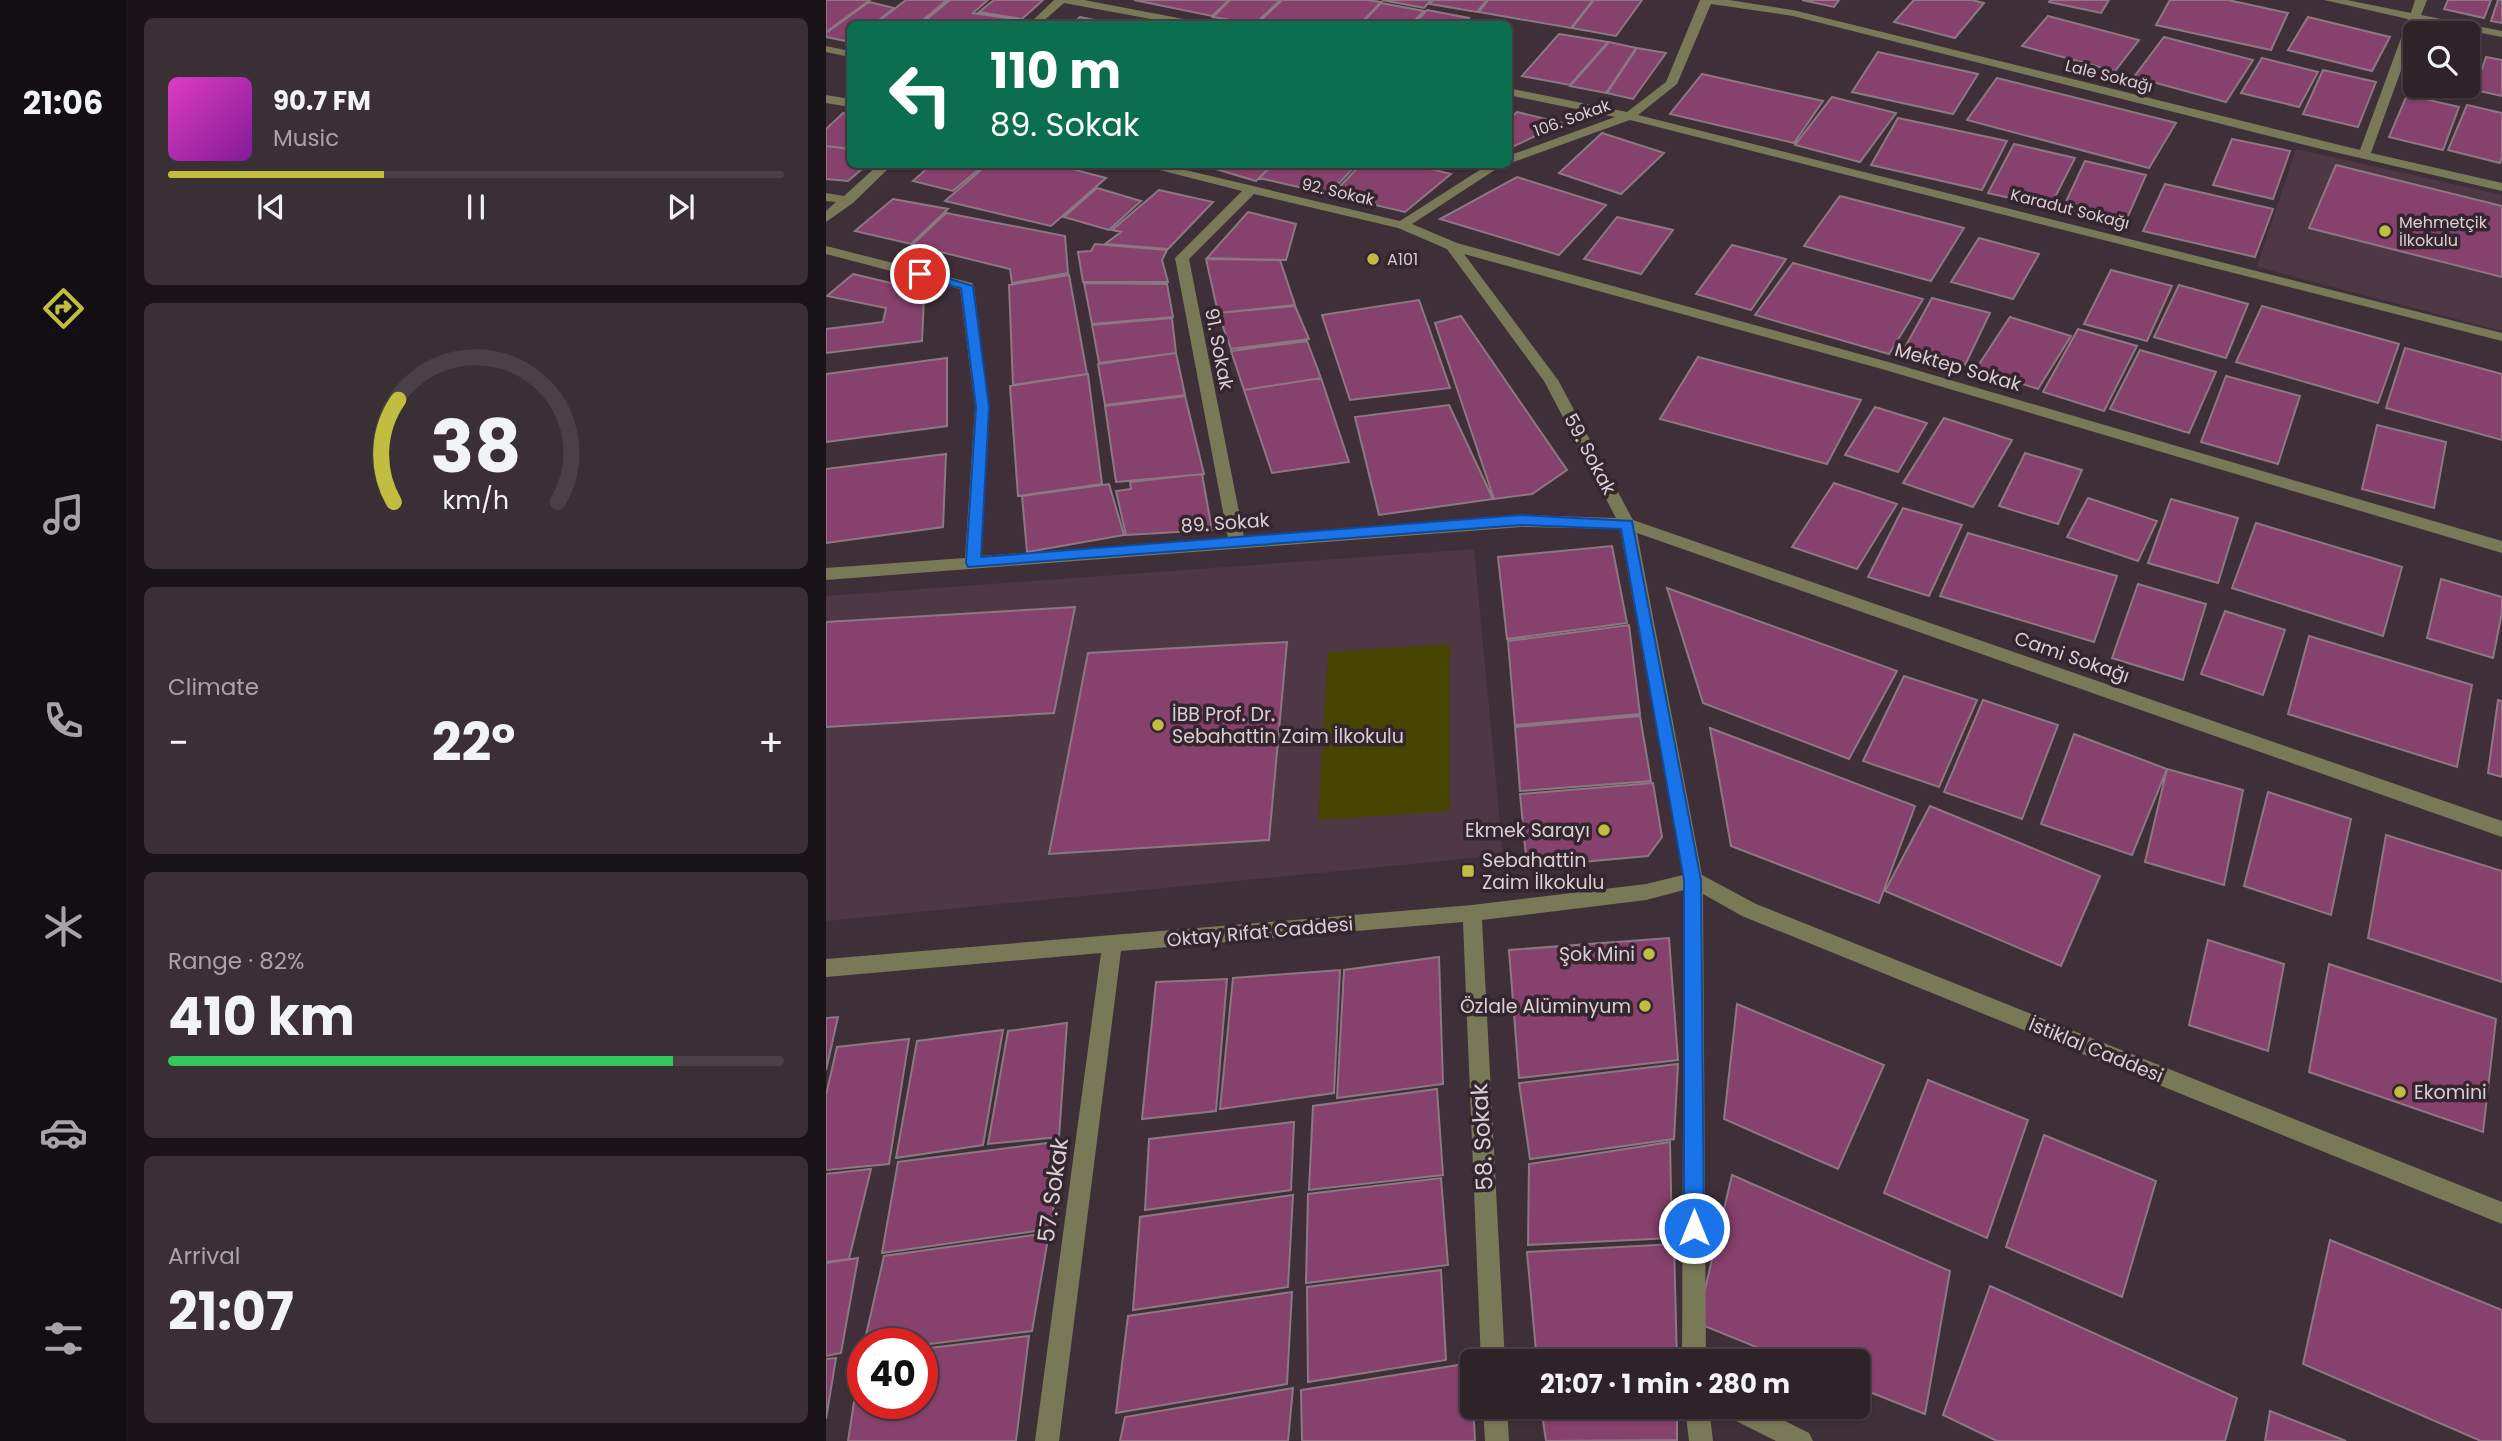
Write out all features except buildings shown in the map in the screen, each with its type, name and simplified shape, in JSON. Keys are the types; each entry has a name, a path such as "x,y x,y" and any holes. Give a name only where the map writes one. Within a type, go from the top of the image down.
{"street":[{"path":"1038,21 1064,0 1179,21"},
{"name":"106. Sokak","path":"1512,159 1629,117 1671,84 1707,0"},
{"name":"Lale Sokağı","path":"1707,0 1793,13 2502,187"},
{"path":"2330,0 2502,34"},
{"path":"2364,155 2421,0"},
{"path":"826,49 847,53"},
{"name":"Karadut Sokağı","path":"1512,92 1629,117 2502,337"},
{"path":"826,99 847,102"},
{"path":"826,218 883,168"},
{"name":"92. Sokak","path":"1159,168 1402,225"},
{"path":"1402,225 1492,168"},
{"name":"91. Sokak","path":"1237,543 1182,258 1251,190"},
{"path":"826,197 848,200"},
{"name":"Mektep Sokak","path":"1402,225 1452,246 1900,370 2502,547"},
{"name":"59. Sokak","path":"1452,246 1551,380 1627,524 1693,880 1694,1349"},
{"path":"826,250 967,286 982,407 974,563"},
{"name":"89. Sokak","path":"826,574 1521,520 1627,524"},
{"name":"Cami Sokağı","path":"1627,524 2502,829"},
{"name":"Oktay Rıfat Caddesi","path":"826,968 1472,913 1646,892 1693,880"},
{"name":"İstiklal Caddesi","path":"1693,880 1749,910 2502,1213"},
{"name":"58. Sokak","path":"1472,913 1492,1349"},
{"name":"57. Sokak","path":"1046,1441 1112,945"},
{"path":"1496,1419 1497,1441"},
{"path":"1698,1419 1701,1441"},
{"path":"1756,1419 1801,1441"}],"shaded area":[{"name":"Mehmetçik İlkokulu","path":"2296,149 2502,195 2502,331 2257,267"},
{"name":"İBB Prof. Dr. Sebahattin Zaim İlkokulu","path":"1474,549 1503,855 826,921 826,596"},
{"path":"1450,644 1450,811 1318,820 1328,652"}],"place":[{"name":"Mehmetçik İlkokulu","path":"2385,231"},
{"name":"A101","path":"1373,259"},
{"name":"İBB Prof. Dr. Sebahattin Zaim İlkokulu","path":"1158,725"},
{"name":"Ekmek Sarayı","path":"1604,830"},
{"name":"Sebahattin Zaim İlkokulu","path":"1468,871"},
{"name":"Şok Mini","path":"1649,954"},
{"name":"Özlale Alüminyum","path":"1645,1006"},
{"name":"Ekomini","path":"2400,1092"}],"route":[{"path":"920,274 967,286 982,407 974,563 1521,520 1627,524 1693,880 1694,1228"}]}
